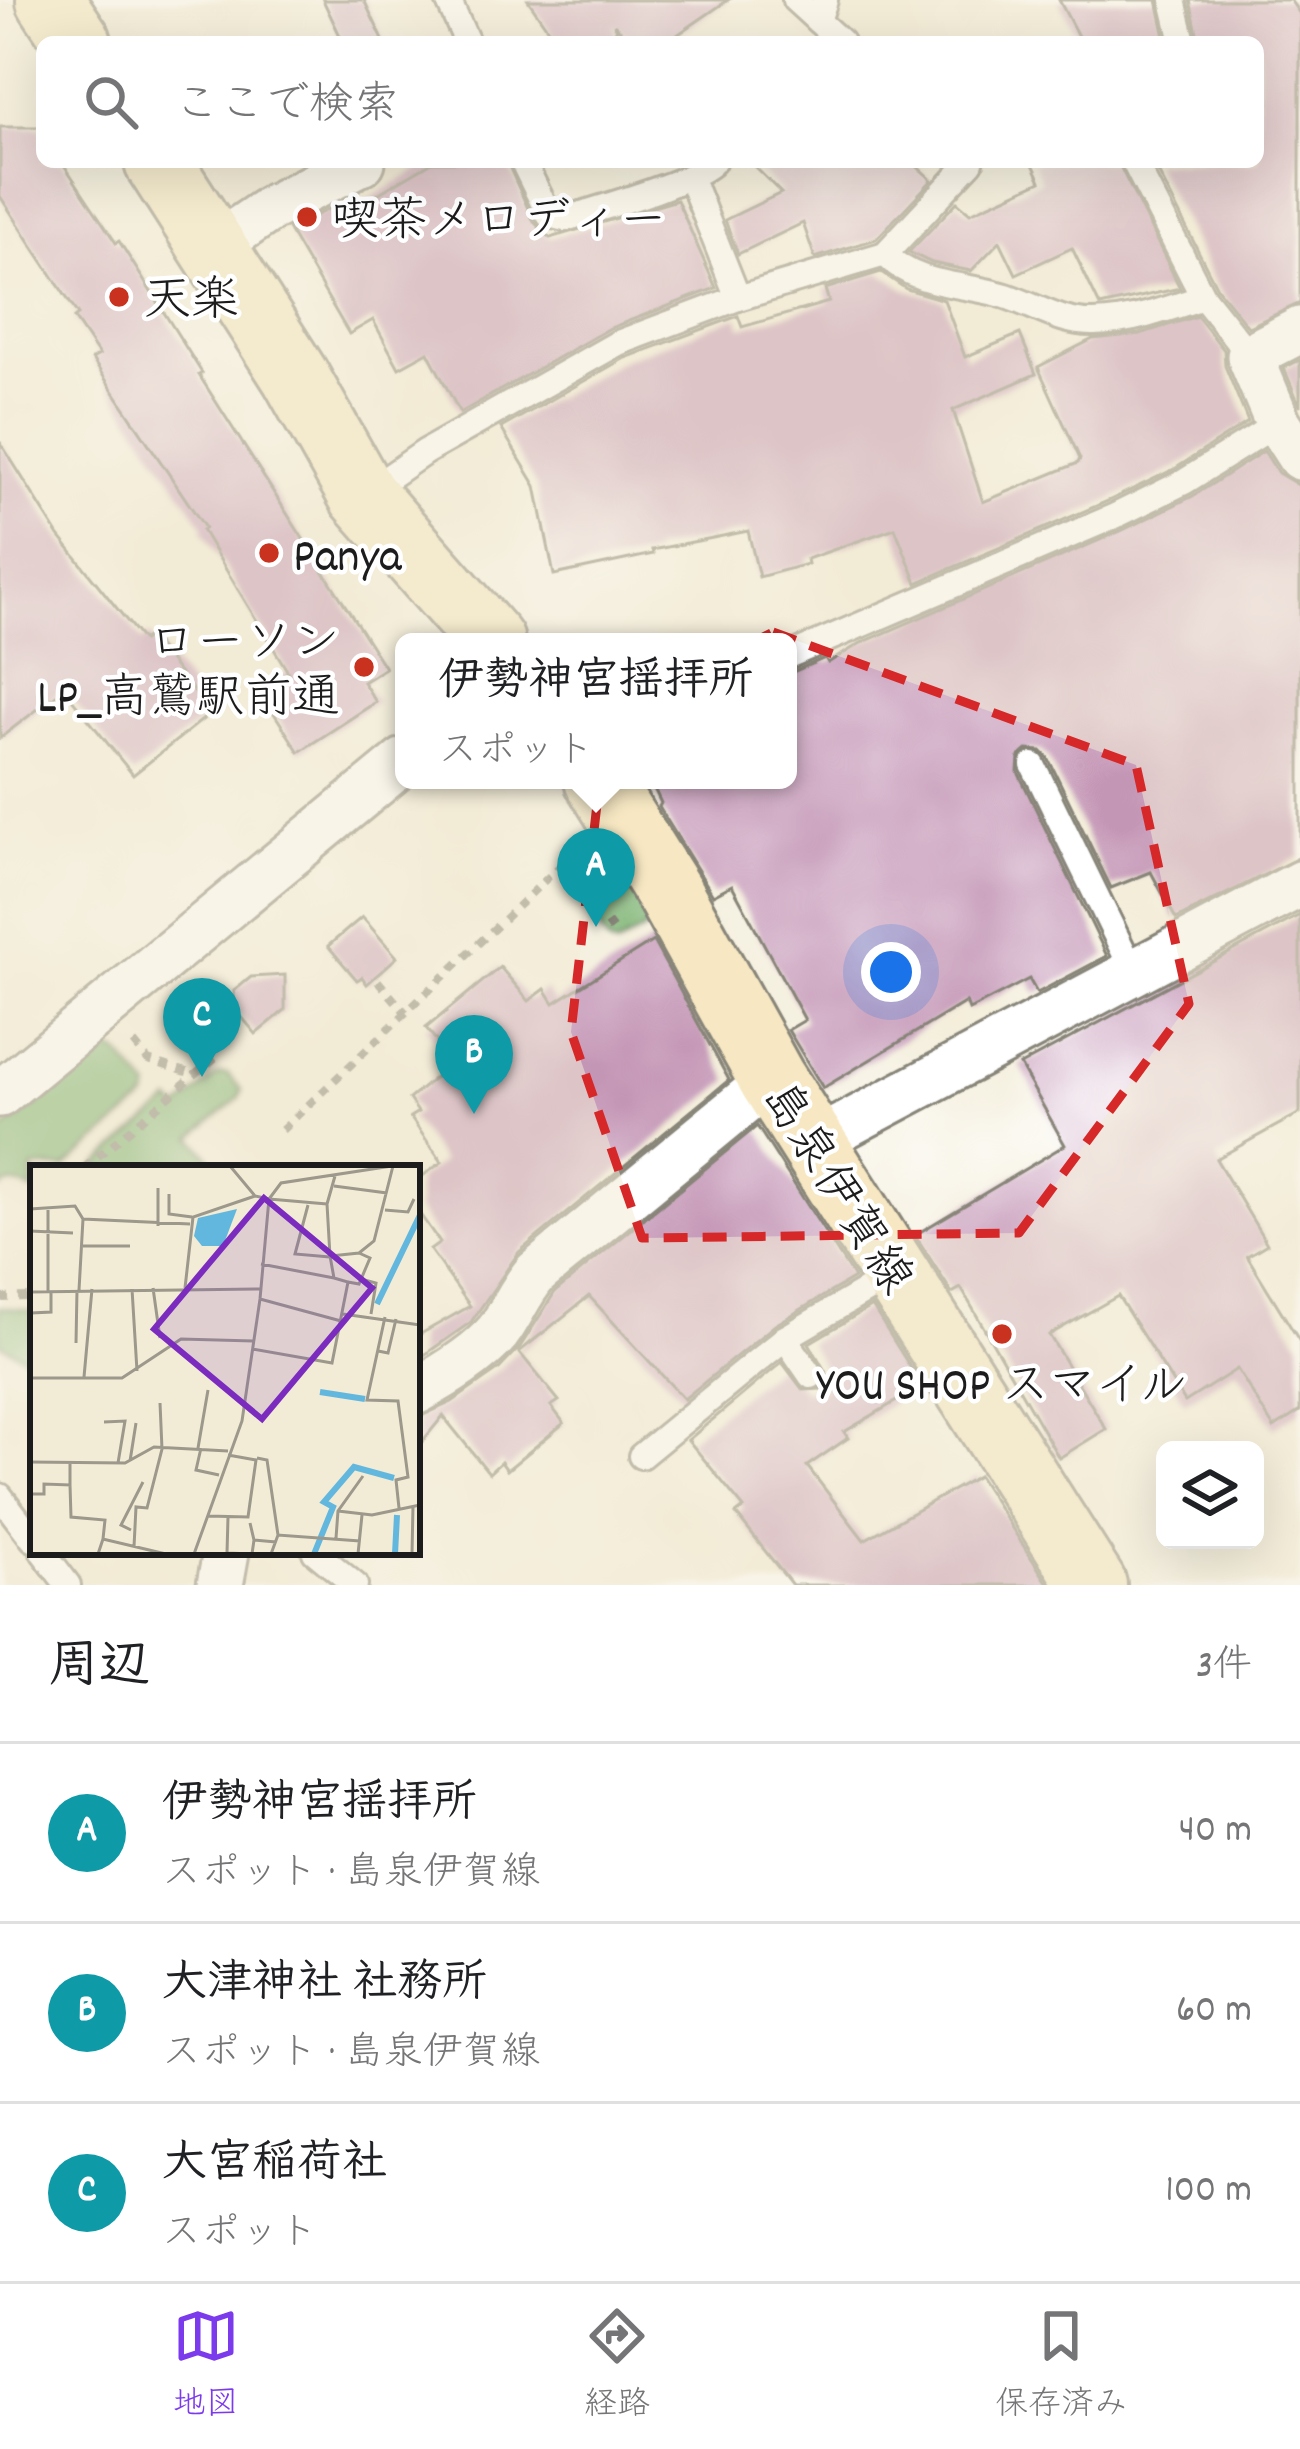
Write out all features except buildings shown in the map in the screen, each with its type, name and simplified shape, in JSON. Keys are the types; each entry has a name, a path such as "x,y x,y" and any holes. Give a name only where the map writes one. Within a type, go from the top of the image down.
{"main road":[{"path":"0,9 13,0"},
{"path":"50,0 74,36"},
{"path":"162,168 295,376 362,496 483,633"},
{"name":"島泉伊賀線","path":"608,795 670,895 772,1079 1093,1585"}],"street":[{"path":"214,247 271,208 350,168"},
{"path":"1289,440 1250,356 1300,330"},
{"path":"0,1094 395,768"},
{"path":"812,1143 1300,884"},
{"path":"420,1389 497,1333 519,1292 536,1273 772,1079"},
{"path":"220,1585 225,1555"}],"lane":[{"path":"448,0 464,36"},
{"path":"795,0 824,27"},
{"path":"1174,0 1183,36"},
{"path":"527,168 549,215 565,219 691,179 708,168"},
{"path":"362,496 445,440 618,343 738,298 885,254 965,168"},
{"path":"1137,168 1203,297 1250,356"},
{"path":"691,179 738,298"},
{"path":"885,254 895,264 937,283 1004,295 1050,316 1090,323 1129,320 1203,297"},
{"path":"797,652 1289,440"},
{"path":"1033,765 1133,971"},
{"path":"640,1456 785,1338 894,1274"},
{"path":"785,1338 811,1376"},
{"path":"0,1496 30,1535"},
{"path":"45,1555 68,1585"},
{"path":"319,1555 355,1585"}],"path":[{"path":"282,1130 406,1013 608,795"},
{"path":"378,981 406,1013"},
{"path":"104,1009 148,1060 194,1075"},
{"path":"88,1165 215,1057"},
{"path":"0,1298 28,1297"}],"highlighted area":[{"path":"773,632 1136,765 1189,1004 1019,1233 642,1238 571,1032 607,717"}],"green space":[{"path":"616,868 654,919 616,946 608,942 582,903 590,886"},
{"path":"110,1050 150,1089 147,1099 69,1165 30,1165 30,1190 12,1184 0,1189 0,1132"},
{"path":"218,1074 228,1074 242,1090 240,1097 193,1137 212,1160 206,1165 96,1165 171,1101 179,1109"},
{"path":"0,1307 30,1311 30,1359 0,1344"}],"place":[{"name":"喫茶メロディー","path":"307,217"},
{"name":"天楽","path":"119,297"},
{"name":"Panya","path":"269,553"},
{"name":"ローソン LP_高鷲駅前通","path":"364,667"},
{"name":"伊勢神宮揺拝所","path":"596,927"},
{"name":"大宮稲荷社","path":"202,1077"},
{"name":"大津神社 社務所","path":"474,1114"},
{"name":"YOU SHOP スマイル","path":"1002,1334"}]}
